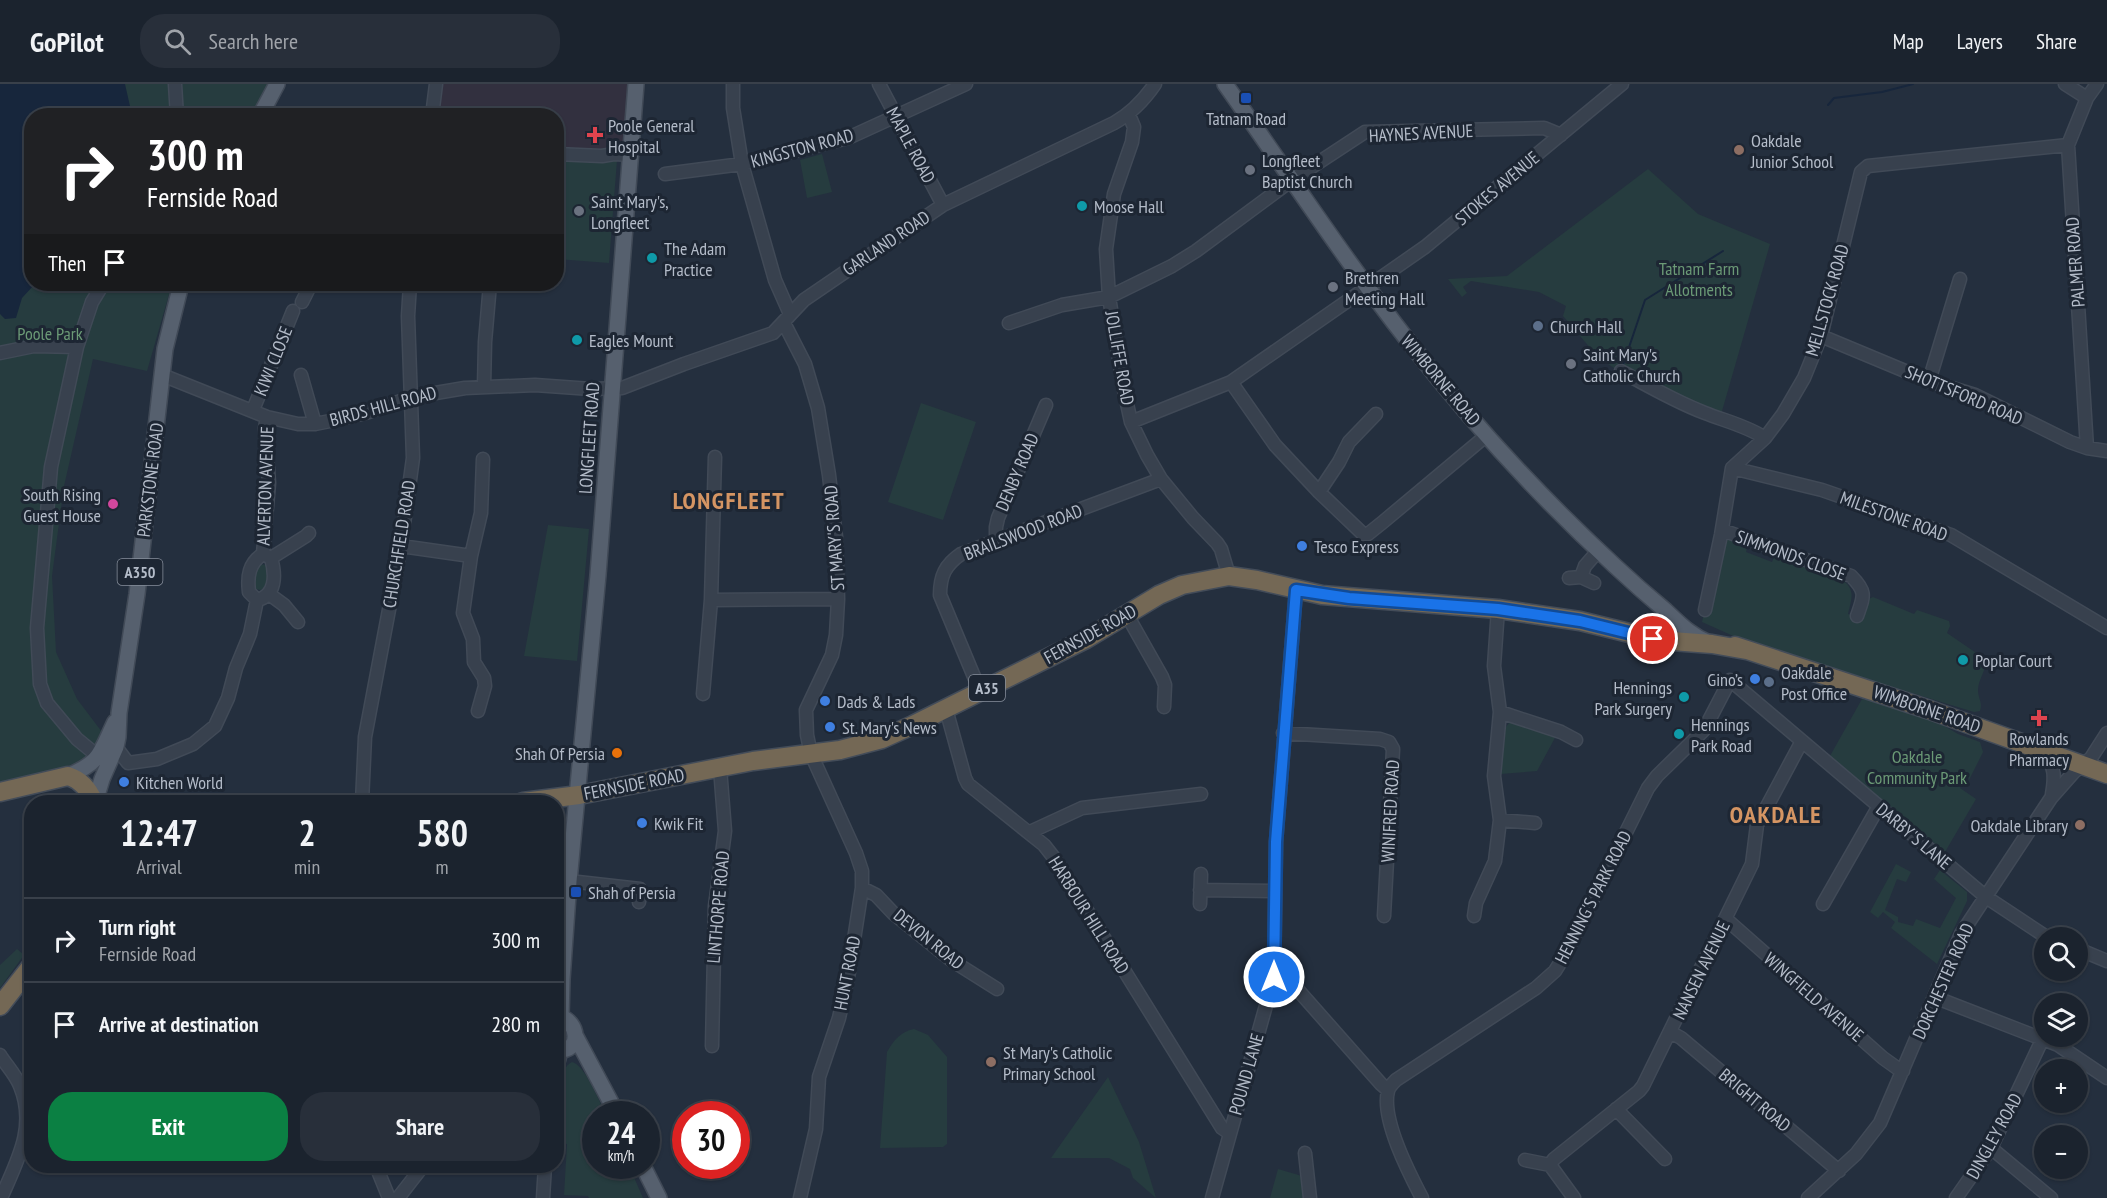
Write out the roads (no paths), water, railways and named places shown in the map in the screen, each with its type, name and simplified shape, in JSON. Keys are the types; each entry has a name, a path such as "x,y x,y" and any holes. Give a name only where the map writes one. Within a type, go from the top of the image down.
{"highway":[{"name":"FERNSIDE ROAD","path":"564,797 720,768 840,750 882,739 1086,639 1159,595 1182,585 1229,576 1349,598 1498,609 1580,621 1669,641 1705,641"},
{"name":"WIMBORNE ROAD","path":"1705,641 1746,650 1920,706 2107,774"},
{"name":"PARKSTONE ROAD","path":"74,780 91,795"},
{"path":"0,792 74,780"},
{"path":"0,1006 24,975"}],"main road":[{"path":"264,108 277,84"},
{"name":"LONGFLEET ROAD","path":"564,951 579,795 636,84"},
{"name":"WIMBORNE ROAD","path":"1225,84 1367,286 1416,351 1487,435 1538,491 1599,551 1672,616 1705,641"},
{"name":"PARKSTONE ROAD","path":"97,795 116,747 118,713 137,594 165,349 179,291"},
{"name":"PARKSTONE ROAD","path":"99,757 118,713"},
{"path":"74,780 99,757"},
{"path":"564,1019 569,1020 573,1027 609,1101"},
{"path":"564,1048 569,1049 573,1046 576,1037"},
{"path":"564,1049 590,1063"},
{"path":"650,1179 659,1198"}],"street":[{"path":"175,84 176,108"},
{"path":"433,108 436,84"},
{"name":"ST MARY'S ROAD","path":"733,84 733,108 742,164 775,280 784,299 818,408 825,443 835,527 838,599 835,646 806,710 807,735 811,754"},
{"name":"MAPLE ROAD","path":"879,84 943,205"},
{"name":"KINGSTON ROAD","path":"664,174 742,164 848,138 966,84"},
{"name":"GARLAND ROAD","path":"612,389 622,388 765,337 772,333 804,300 943,205 1129,115 1132,108 1145,98 1155,84"},
{"name":"STOKES AVENUE","path":"1131,422 1231,382 1425,247 1622,84"},
{"path":"2065,84 2086,98"},
{"name":"PALMER ROAD","path":"2088,448 2068,145 2086,98 2097,84"},
{"name":"JOLLIFFE ROAD","path":"1129,115 1134,127 1132,142 1114,194 1106,249 1109,297 1124,390 1131,422 1147,455 1161,479 1217,543 1229,576"},
{"name":"HAYNES AVENUE","path":"1109,297 1172,266 1196,251 1292,180 1365,132 1544,128 1561,135"},
{"name":"MELLSTOCK ROAD","path":"1732,468 1765,438 1783,414 1804,378 1821,336 1864,168 2068,145"},
{"path":"564,154 632,155"},
{"path":"1929,381 1960,279"},
{"path":"99,291 92,302 77,347 51,467 37,628 40,684 47,703 77,739 99,757"},
{"name":"KIWI CLOSE","path":"253,410 297,307 307,291"},
{"name":"CHURCHFIELD ROAD","path":"362,795 365,737 400,546 413,458 408,316 410,291"},
{"path":"484,387 489,291"},
{"path":"1009,323 1062,305 1109,297"},
{"name":"SHOTTSFORD ROAD","path":"1821,336 1929,381 1975,395 2070,442 2107,451"},
{"path":"0,353 34,346 77,347"},
{"path":"1621,371 1664,394 1703,412 1755,431 1765,438"},
{"name":"BIRDS HILL ROAD","path":"162,375 267,417 298,424 315,424 369,412 412,397 440,391 535,385 612,389"},
{"path":"301,375 315,424"},
{"path":"1231,382 1275,445 1360,532 1368,534 1487,435"},
{"name":"DENBY ROAD","path":"996,541 998,518 1046,405"},
{"path":"1319,492 1349,442 1376,414"},
{"name":"ALVERTON AVENUE","path":"267,417 265,428 269,483 267,556 273,584 269,594"},
{"path":"703,694 711,600 715,457"},
{"path":"478,711 485,686 484,678 469,665 473,639 463,613 471,556 481,513 483,459"},
{"path":"1705,610 1732,468"},
{"name":"MILESTONE ROAD","path":"1732,468 1822,490 1951,535 2107,628"},
{"name":"BRAILSWOOD ROAD","path":"980,691 940,595 940,582 944,570 951,561 961,554 1161,479"},
{"name":"SIMMONDS CLOSE","path":"1722,530 1851,576 1861,586 1864,597 1857,616"},
{"name":"ALVERTON AVENUE","path":"116,747 128,764 157,759 193,744 215,726 228,698 236,668 250,634 256,600 249,592 249,573 254,560 267,556 309,533"},
{"path":"400,546 471,556"},
{"path":"1594,583 1575,578 1599,551"},
{"name":"POUND LANE","path":"1212,1198 1274,977 1274,891 1283,733 1296,590"},
{"path":"256,600 269,594 284,605 298,622"},
{"path":"711,600 838,599"},
{"path":"1474,916 1476,903 1494,861 1500,820 1494,776 1500,712 1494,666 1498,609"},
{"path":"1127,615 1162,677 1165,685 1164,707"},
{"name":"DARBY'S LANE","path":"1730,680 1986,897 2034,929"},
{"name":"HENNING'S PARK ROAD","path":"1388,1089 1396,1080 1536,988 1555,971 1648,788 1702,731 1730,680"},
{"name":"HARBOUR HILL ROAD","path":"946,709 965,778 969,784 1030,832 1055,859 1222,1128 1229,1133"},
{"path":"1500,712 1561,732 1576,740"},
{"name":"WINIFRED ROAD","path":"1283,733 1380,739 1389,742 1393,748 1384,916"},
{"name":"DORCHESTER ROAD","path":"1808,1198 1856,1154 1880,1123 1961,934 2051,798 2068,777 2091,758 2107,734"},
{"name":"NANSEN AVENUE","path":"1550,1165 1554,1159 1643,1086 1752,864 1757,825 1802,741"},
{"path":"2045,752 2054,766 2055,773 2051,798"},
{"name":"HUNT ROAD","path":"800,1198 816,1129 819,1077 839,1018 862,888 862,871 856,853 811,754"},
{"name":"LINTHORPE ROAD","path":"712,1046 715,906 725,831 720,768"},
{"path":"1030,832 1082,808 1200,794"},
{"path":"1823,904 1879,806"},
{"path":"1500,820 1535,823"},
{"path":"1200,904 1201,874"},
{"path":"569,881 640,889 639,902"},
{"name":"DEVON ROAD","path":"862,888 876,895 894,914 951,960 997,989"},
{"path":"1200,890 1274,891"},
{"name":"WINGFIELD AVENUE","path":"1726,919 1883,1058 1904,1071"},
{"path":"2088,953 2107,961"},
{"path":"1274,977 1284,980 1298,990 1381,1084 1388,1089 1386,1107 1396,1143 1422,1198"},
{"path":"1934,997 2034,1035"},
{"name":"BRIGHT ROAD","path":"1670,1032 1681,1038 1839,1171"},
{"name":"DINGLEY ROAD","path":"1956,1198 1991,1148 2039,1047"},
{"path":"2060,1047 2107,1078"},
{"path":"2,1059 20,1085 24,1096"},
{"path":"1616,1109 1665,1159"},
{"path":"1,1198 24,1142"},
{"path":"1991,1148 2051,1198"},
{"path":"1305,1153 1310,1198"},
{"path":"1525,1160 1550,1165 1574,1198"},
{"path":"379,1173 389,1198"},
{"path":"398,1198 418,1173"},
{"path":"543,1198 545,1173"}],"water":[{"path":"0,84 125,84 130,108 24,108 24,291 28,291 22,298 16,318 5,319 0,314"}],"waterway":[{"path":"1828,105 1834,98 1882,92 1913,84"},
{"path":"1623,365 1645,300 1723,251"}],"place":[{"name":"Tatnam Road","path":"1246,98"},
{"name":"Poole General Hospital","path":"595,135"},
{"name":"Oakdale Junior School","path":"1739,150"},
{"name":"Longfleet Baptist Church","path":"1250,170"},
{"name":"Moose Hall","path":"1082,206"},
{"name":"Saint Mary's, Longfleet","path":"579,211"},
{"name":"The Adam Practice","path":"652,258"},
{"name":"Brethren Meeting Hall","path":"1333,287"},
{"name":"Church Hall","path":"1538,326"},
{"name":"Eagles Mount","path":"577,340"},
{"name":"Saint Mary's Catholic Church","path":"1571,364"},
{"name":"South Rising Guest House","path":"113,504"},
{"name":"Tesco Express","path":"1302,546"},
{"name":"Poplar Court","path":"1963,660"},
{"name":"Gino’s","path":"1755,679"},
{"name":"Oakdale Post Office","path":"1769,682"},
{"name":"Hennings Park Surgery","path":"1684,697"},
{"name":"Dads & Lads","path":"825,701"},
{"name":"Rowlands Pharmacy","path":"2039,718"},
{"name":"St. Mary's News","path":"830,727"},
{"name":"Hennings Park Road","path":"1679,734"},
{"name":"Shah Of Persia","path":"617,753"},
{"name":"Kitchen World","path":"124,782"},
{"name":"Kwik Fit","path":"642,823"},
{"name":"Oakdale Library","path":"2080,825"},
{"name":"Shah of Persia","path":"576,892"},
{"name":"St Mary's Catholic Primary School","path":"991,1062"}],"district":[{"name":"LONGFLEET","path":"729,500"},
{"name":"OAKDALE","path":"1776,814"}],"park label":[{"name":"Tatnam Farm Allotments","path":"1699,278"},
{"name":"Poole Park","path":"50,333"},
{"name":"Oakdale Community Park","path":"1917,766"}]}
